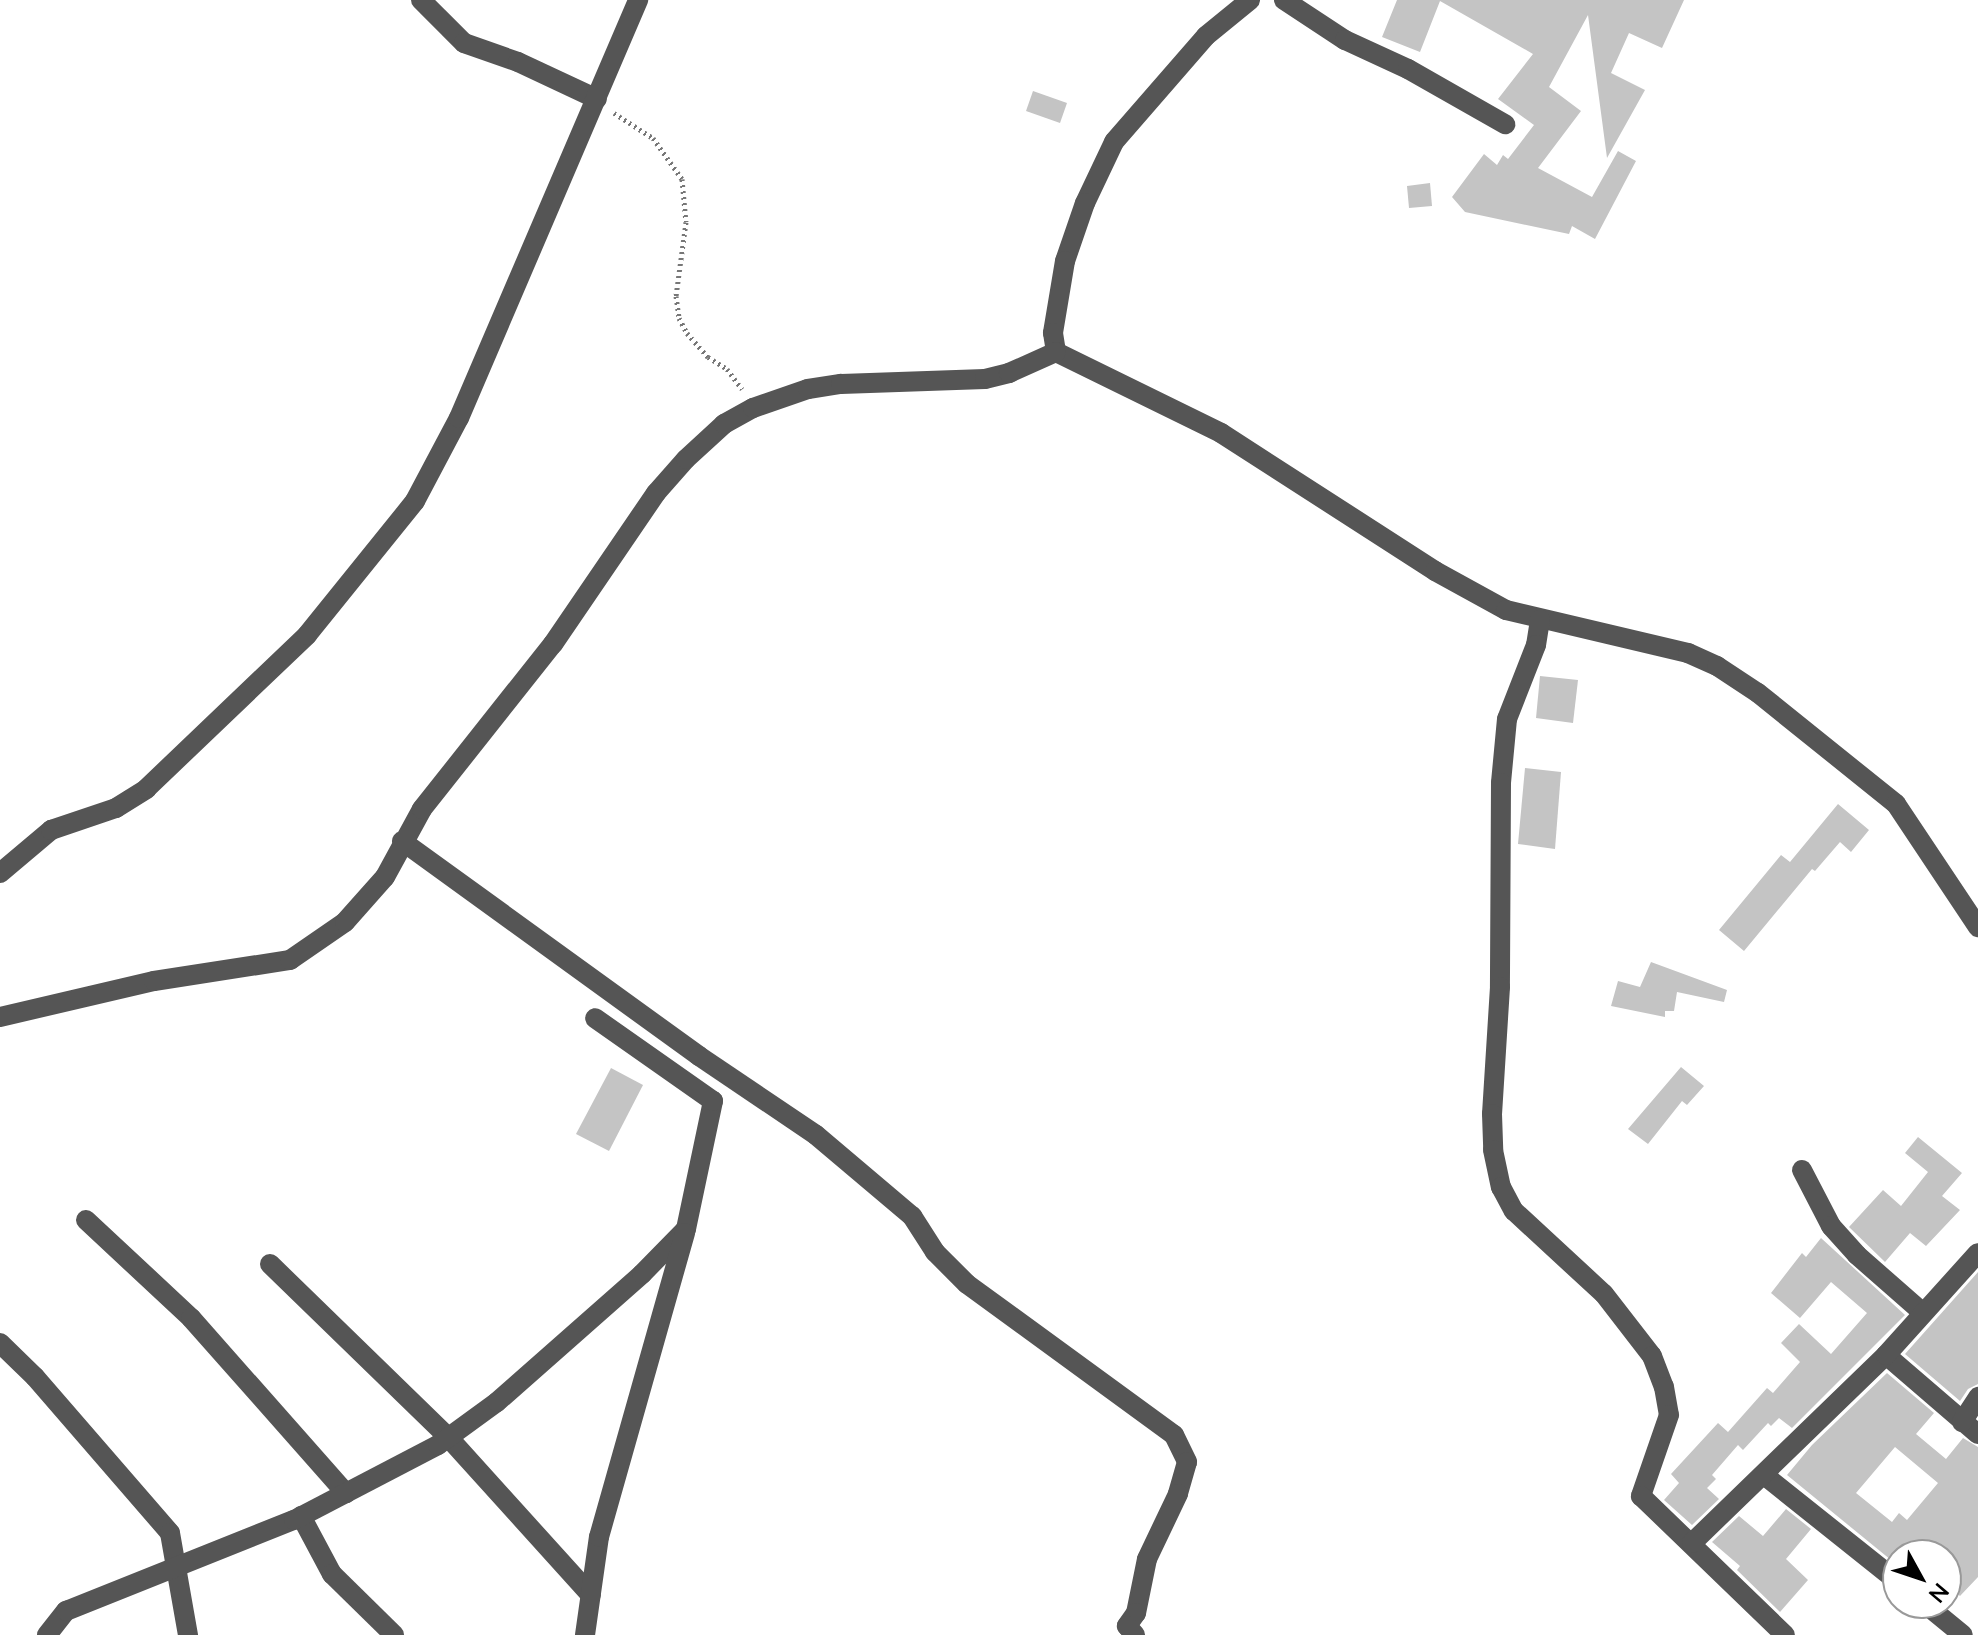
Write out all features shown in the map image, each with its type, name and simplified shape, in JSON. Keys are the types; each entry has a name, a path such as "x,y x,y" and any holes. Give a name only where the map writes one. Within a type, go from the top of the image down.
{"street":[{"path":"421,0 464,43 518,62 596,102"},
{"path":"0,873 51,830 116,808 146,789 307,635 415,501 459,418 638,0"},
{"path":"1056,352 1053,333 1065,261 1085,203 1114,142 1206,36 1250,0"},
{"path":"1284,0 1345,40 1408,69 1505,124"},
{"path":"0,1017 154,981 290,960 345,922 385,877 422,809 553,644 656,493 709,436 753,408 808,389 841,384 985,379 1009,373 1056,352"},
{"path":"1056,352 1221,433 1435,571 1506,610 1688,653 1717,666 1758,693 1896,804 1978,927"},
{"path":"1540,620 1536,645 1507,719 1501,783 1500,987 1493,1075 1493,1150 1501,1187 1514,1211 1604,1294 1652,1356 1664,1387 1669,1415 1641,1496 1785,1635"},
{"path":"402,841 699,1056 816,1135 912,1216 935,1252 967,1284 1174,1435 1187,1462 1183,1481 1147,1559 1136,1613 1127,1626 1135,1635"},
{"path":"585,1635 599,1537 686,1229 713,1101 595,1018"},
{"path":"1802,1170 1831,1226 1857,1255 1923,1313"},
{"path":"86,1220 191,1318 346,1493"},
{"path":"47,1635 66,1611 301,1516 448,1437 497,1402 642,1274 686,1229"},
{"path":"1692,1543 1886,1355 1978,1253"},
{"path":"270,1264 448,1437 591,1595"},
{"path":"0,1343 35,1377 170,1533 188,1635"},
{"path":"1886,1355 1970,1428 1978,1397"},
{"path":"1764,1475 1882,1569"},
{"path":"301,1516 332,1574 394,1635"},
{"path":"1944,1619 1963,1635"}],"path":[{"path":"596,102 653,138 682,179 686,222 676,296 679,318 687,333 708,357 727,369 753,408"}],"building":[{"path":"1397,0 1684,0 1662,48 1629,33 1611,73 1645,90 1607,158 1588,15 1549,87 1581,111 1538,168 1592,197 1618,151 1636,161 1595,239 1572,226 1569,234 1465,212 1452,197 1484,154 1497,165 1503,155 1508,159 1534,125 1498,99 1533,54 1440,1 1420,52 1382,37"},
{"path":"1033,91 1067,103 1060,123 1026,111"},
{"path":"1430,183 1432,206 1409,208 1407,186"},
{"path":"1540,676 1578,680 1573,723 1536,718"},
{"path":"1525,768 1561,772 1555,849 1518,844"},
{"path":"1838,804 1869,830 1851,852 1840,842 1815,871 1812,869 1744,951 1719,930 1781,855 1790,862"},
{"path":"1651,962 1727,990 1724,1002 1677,992 1674,1011 1665,1011 1665,1017 1611,1006 1618,981 1640,987"},
{"path":"1681,1067 1704,1086 1687,1105 1682,1101 1648,1144 1628,1129"},
{"path":"611,1068 643,1085 609,1151 576,1134"},
{"path":"1918,1137 1962,1173 1942,1196 1960,1210 1926,1246 1910,1233 1885,1262 1849,1227 1883,1190 1901,1206 1928,1172 1905,1153"},
{"path":"1821,1238 1905,1315 1792,1428 1779,1418 1771,1426 1768,1423 1743,1450 1738,1445 1712,1475 1716,1479 1707,1488 1719,1499 1692,1525 1664,1500 1679,1483 1671,1474 1718,1423 1728,1432 1767,1388 1773,1393 1800,1362 1781,1343 1799,1324 1831,1354 1867,1313 1831,1282 1800,1318 1771,1293 1802,1253 1806,1257"},
{"path":"1978,1272 1978,1384 1968,1389 1960,1401 1905,1354"},
{"path":"1887,1373 1934,1413 1916,1434 1946,1459 1963,1438 1978,1447 1978,1577 1962,1594 1962,1539 1882,1539 1882,1553 1787,1475 1812,1445","holes":["1895,1447 1938,1483 1907,1520 1899,1513 1892,1522 1856,1493"]},
{"path":"1786,1509 1811,1529 1786,1559 1808,1580 1780,1612 1737,1570 1740,1566 1712,1542 1739,1516 1763,1536"}]}
